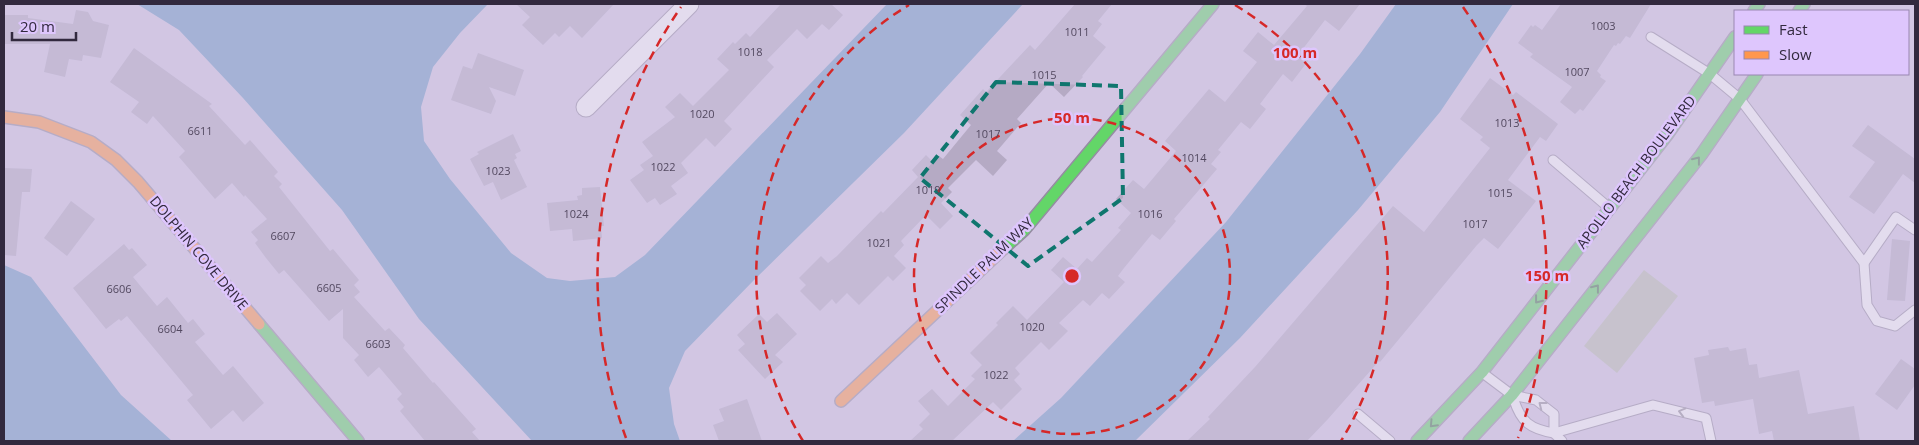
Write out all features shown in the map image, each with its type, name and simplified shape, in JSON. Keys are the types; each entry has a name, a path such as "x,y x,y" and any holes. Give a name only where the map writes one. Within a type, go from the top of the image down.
{"street":[{"path":"586,107 689,4"},
{"name":"SPINDLE PALM WAY","path":"841,401 1024,230 1213,4"},
{"name":"APOLLO BEACH BOULEVARD","path":"1417,441 1482,372 1667,135 1734,38"},
{"path":"1469,441 1512,395 1701,155 1756,75"},
{"name":"DOLPHIN COVE DRIVE","path":"4,117 40,122 91,142 116,160 144,189 358,441"}],"lane":[{"path":"1651,37 1710,74 1740,99 1864,263 1867,305 1877,321 1895,326 1915,310"},
{"path":"1554,160 1610,209"},
{"path":"1864,263 1896,217 1915,230"},
{"path":"1482,372 1512,395 1536,400 1554,414 1554,432 1562,441"},
{"path":"1512,395 1518,415 1537,430 1554,432 1653,404 1706,418 1711,441"},
{"path":"1358,414 1390,441"}],"highlighted area":[{"path":"996,82 1121,86 1123,198 1028,266 920,178"}],"shaded area":[{"path":"1644,270 1678,296 1617,373 1584,346"}],"water":[{"path":"137,4 488,4 460,33 433,67 421,107 424,141 450,179 511,253 547,278 570,281 615,277 645,255 887,4 1023,4 904,133 754,280 685,351 669,388 674,424 680,441 532,441 419,319 342,210 243,98 179,30"},
{"path":"1396,4 1513,4 1440,112 1358,210 1240,338 1135,441 1013,441 1061,398 1226,222 1360,54"},
{"path":"4,265 31,277 121,395 172,441 4,441"}],"building":[{"path":"516,4 614,4 582,38 570,26 559,37 555,33 543,45 522,25 530,17"},
{"path":"781,4 831,4 843,15 829,30 822,24 807,39 797,29 767,60 774,67 724,121 732,129 715,147 706,138 681,163 688,173 671,186 677,194 660,205 655,198 647,203 630,180 644,170 640,165 653,156 642,142 675,117 665,107 680,93 693,106 729,70 717,59 733,42 735,44 746,33 750,37"},
{"path":"1075,4 1112,4 1098,21 1102,24 1093,36 1106,47 1083,77 1064,97 1049,83 1017,119 1021,123 997,151 1007,160 993,176 976,160 948,188 952,192 941,203 953,216 940,229 926,215 901,241 904,245 894,256 906,268 893,281 888,276 859,305 847,293 836,304 832,299 820,311 800,291 806,285 799,278 821,256 828,263 881,211 883,213 918,177 912,170 926,155 933,162 939,156 943,159 971,125 960,115 983,89 986,92 1030,45 1035,50"},
{"path":"1304,4 1360,4 1339,31 1325,20 1302,50 1311,57 1292,82 1283,74 1260,104 1266,109 1250,129 1241,122 1218,150 1221,152 1211,164 1217,169 1174,219 1176,221 1160,240 1152,234 1118,276 1125,282 1109,299 1102,293 1090,306 1083,300 1059,323 1068,331 1049,350 1041,342 1015,368 1020,374 1014,380 1022,389 1001,410 993,402 952,441 910,441 923,429 919,425 930,414 918,401 932,389 948,406 975,379 971,376 982,365 970,353 998,325 996,323 1013,306 1027,320 1064,282 1051,270 1063,257 1077,269 1087,258 1092,262 1121,230 1118,228 1131,213 1116,199 1133,180 1144,189 1176,151 1165,141 1209,89 1225,102 1257,62 1243,51 1258,32 1274,45 1307,6"},
{"path":"1561,4 1651,4 1630,38 1626,36 1620,44 1614,45 1597,71 1601,75 1600,77 1606,81 1583,111 1580,109 1575,114 1560,102 1572,87 1530,57 1533,54 1518,43 1531,25 1533,27 1535,25 1542,30"},
{"path":"76,10 88,12 93,21 109,25 101,58 83,55 82,61 69,59 65,77 44,72 50,44 4,44 4,15 28,15 28,18 73,24"},
{"path":"134,48 212,104 209,106 245,145 250,140 278,172 274,176 282,184 279,187 330,251 333,249 359,280 354,285 360,292 354,297 385,331 389,328 405,345 403,348 476,429 472,432 480,441 425,441 400,411 404,407 397,399 402,394 379,367 368,377 354,360 359,355 343,338 343,309 329,321 284,270 279,274 255,243 258,240 251,232 267,219 232,183 215,199 179,157 185,151 153,116 147,124 131,112 139,102 110,82"},
{"path":"478,53 524,70 515,96 489,87 496,101 491,114 451,100 463,66 472,69"},
{"path":"1490,78 1513,95 1516,92 1558,124 1546,141 1540,137 1508,180 1536,201 1498,249 1484,238 1477,245 1380,362 1307,441 1187,441 1210,419 1208,417 1255,367 1393,206 1424,232 1490,148 1480,140 1483,137 1460,119"},
{"path":"1868,125 1915,159 1915,183 1903,174 1874,214 1849,197 1875,162 1852,146"},
{"path":"513,134 521,151 515,154 517,158 514,160 527,187 501,200 493,182 484,186 470,159 479,154 477,152"},
{"path":"4,168 32,169 30,192 22,192 16,256 4,255"},
{"path":"600,187 604,226 601,226 602,238 573,241 572,229 550,231 547,203 578,200 577,196 582,195 582,188"},
{"path":"71,201 95,219 67,256 44,238"},
{"path":"1892,239 1910,241 1905,301 1887,300"},
{"path":"124,244 129,250 132,248 147,265 133,277 157,306 167,297 188,323 193,319 205,334 195,342 223,375 233,366 264,403 243,422 233,410 211,429 187,400 193,395 127,316 121,321 119,319 106,329 73,288"},
{"path":"777,313 797,334 775,355 783,362 765,379 738,350 745,344 737,335 759,314 767,322"},
{"path":"1728,347 1730,351 1746,348 1749,365 1757,364 1759,378 1799,370 1808,414 1854,406 1860,441 1774,441 1772,431 1759,434 1753,399 1715,406 1714,401 1702,403 1694,358 1709,355 1708,350"},
{"path":"1901,359 1915,369 1915,385 1897,410 1875,394"},
{"path":"747,399 762,441 719,441 713,425 724,421 719,409"}],"traffic: fast":[{"path":"1003,249 1024,230 1213,4"},
{"path":"1755,10 1759,4"},
{"path":"1800,10 1804,4"},
{"path":"1417,441 1482,372 1667,135 1734,38"},
{"path":"1469,441 1512,395 1701,155 1756,75"},
{"path":"259,324 358,441"}],"traffic: slow":[{"path":"4,117 39,122 91,142 116,160 138,182 259,324"},
{"path":"841,401 1003,249"}]}
